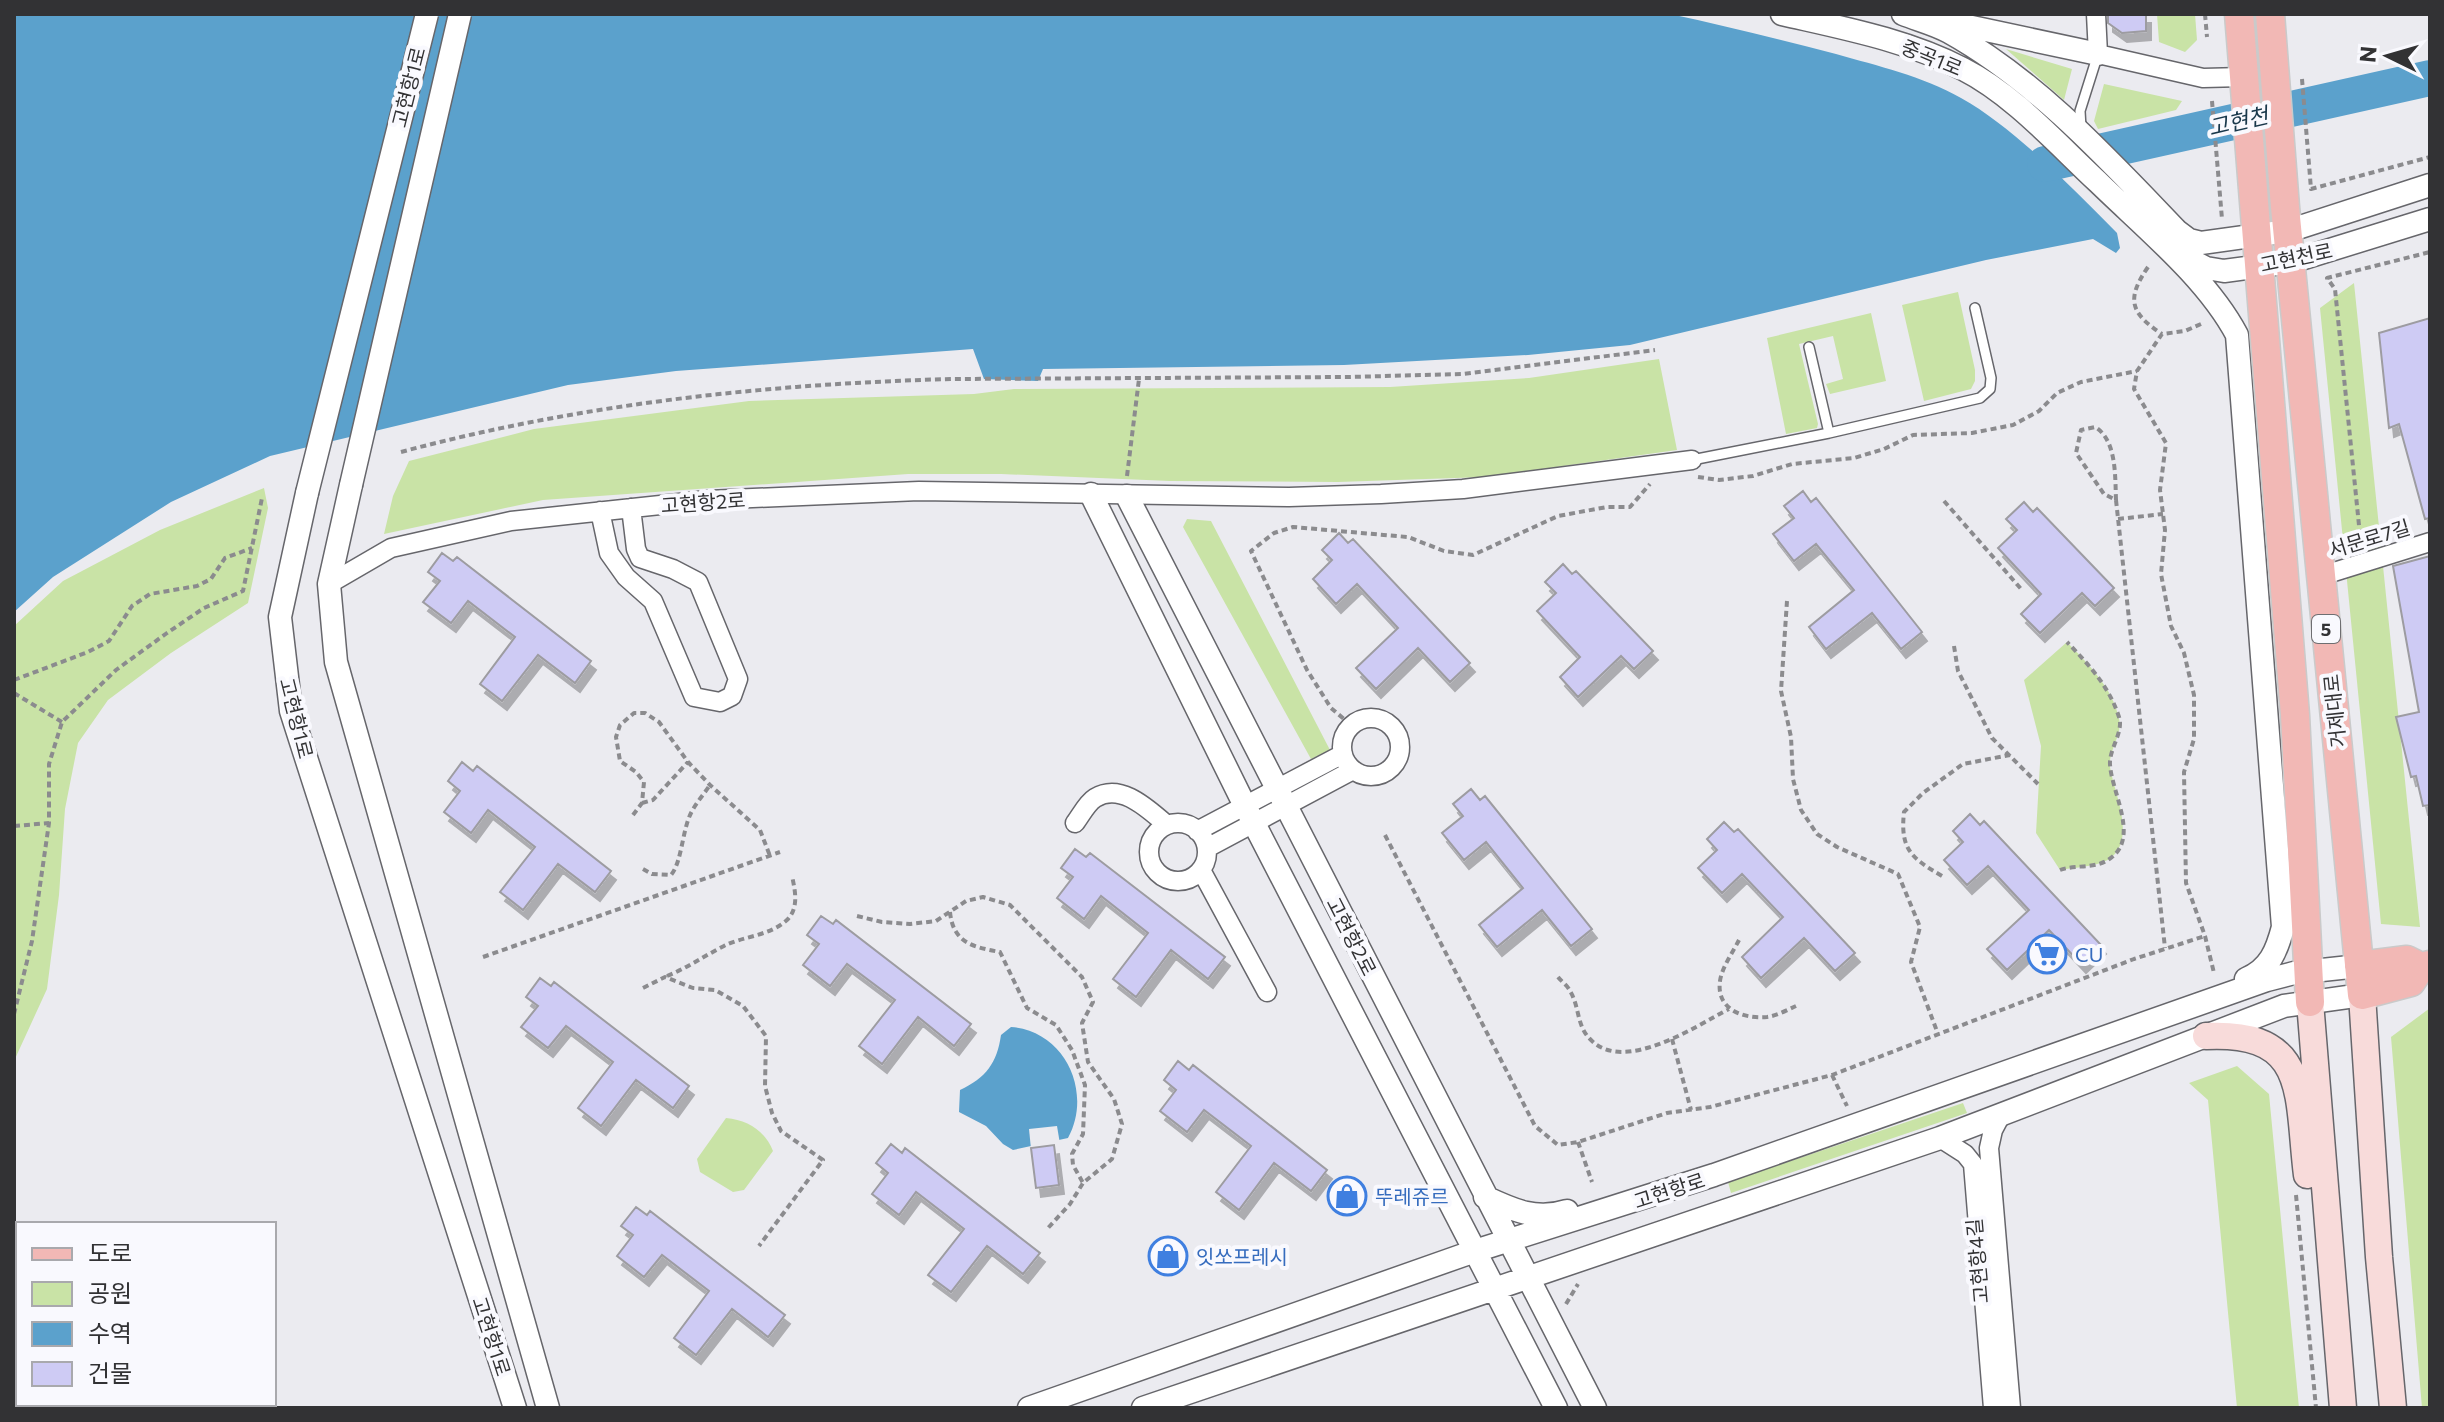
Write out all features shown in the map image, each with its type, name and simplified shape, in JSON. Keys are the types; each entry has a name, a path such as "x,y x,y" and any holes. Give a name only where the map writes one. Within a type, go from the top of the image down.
{"main road":[{"name":"거제대로","path":"2239,14 2294,701 2310,1002 2343,1408"},
{"name":"거제대로","path":"2270,14 2289,82 2286,219 2362,995 2379,1257 2393,1408"},
{"path":"2359,966 2407,960 2425,966 2411,982 2362,995"},
{"path":"2206,1036 2246,1037 2269,1045 2286,1060 2295,1082 2309,1193 2328,1232"}],"street":[{"name":"고현항1로","path":"427,14 307,493 280,617 291,711 515,1408"},
{"name":"고현항1로","path":"460,14 329,584 336,662 548,1408"},
{"name":"중곡1로","path":"1782,14 1904,44 1964,69 1994,88 2170,239"},
{"path":"2096,14 2098,54"},
{"name":"중곡1로","path":"1906,15 1946,30 1988,56 2031,89 2082,135 2170,239"},
{"path":"1906,15 1957,22 2244,86"},
{"name":"고현천로","path":"2170,239 2201,243 2430,185"},
{"name":"고현천로","path":"2170,239 2206,268 2224,271 2291,262 2430,219"},
{"path":"2170,239 2237,335 2283,927 2279,945 2270,961 2257,974 2203,1003"},
{"path":"1126,488 1289,497 1463,489 1690,468"},
{"name":"고현항2로","path":"329,584 391,548 511,521 707,500 919,491 1091,494 1126,488 1281,798 1595,1408"},
{"name":"고현항2로","path":"1091,494 1250,814 1556,1408"},
{"path":"600,511 609,553 626,577 653,601 694,697 720,702 732,696 738,679 698,582 673,569 640,558 631,508"},
{"name":"서문로7길","path":"2321,576 2430,542"},
{"path":"1369,718 1386,723 1393,729 1400,747 1387,772 1368,776 1353,770 1343,754 1342,741 1351,725 1369,718"},
{"path":"1281,798 1343,754"},
{"path":"1197,831 1250,814 1281,798 1353,770"},
{"path":"1075,823 1093,799 1111,792 1132,798 1167,825"},
{"path":"1207,848 1250,814"},
{"path":"1186,824 1197,831 1207,848 1206,861 1201,870 1185,881 1175,881 1158,873 1149,856 1153,838 1167,825 1186,824"},
{"path":"1201,870 1267,992"},
{"name":"고현항로","path":"1029,1408 1509,1239 1714,1175 2279,976 2359,966"},
{"name":"고현항로","path":"1143,1408 1940,1138 2284,1006 2362,995"},
{"name":"고현항4길","path":"2000,1407 1989,1148 1993,1130 2002,1113"},
{"name":"고현항4길","path":"1940,1138 1965,1154 1973,1164 2000,1407"},
{"path":"1485,1197 1533,1216 1551,1217 1680,1173 1714,1175"}],"lane":[{"path":"2082,135 2080,111 2098,54"},
{"path":"1690,468 1968,402 1984,395 1990,389 1991,378 1975,308"},
{"path":"1809,347 1829,433"}],"path":[{"path":"2205,14 2207,37"},
{"path":"2289,82 2311,189 2430,157"},
{"path":"2212,101 2223,226"},
{"path":"2361,545 2335,289 2327,278 2430,252"},
{"path":"2148,267 2135,285 2134,306 2143,322 2162,334 2185,331 2201,324"},
{"path":"2162,334 2137,371 2134,389 2166,443 2160,490 2165,530 2161,574 2171,626 2184,653 2194,695 2194,739 2184,772 2186,883 2214,973"},
{"path":"401,452 472,433 716,394 904,380 1462,374 1655,350"},
{"path":"1690,468 1719,480 1753,476 1792,464 1854,458 1884,449 1913,435 1972,433 2013,425 2039,411 2057,393 2081,382 2137,371"},
{"path":"1126,488 1139,379"},
{"path":"2116,500 2104,494 2076,453 2081,430 2095,427 2104,433 2110,448 2116,500 2165,948"},
{"path":"1351,725 1331,708 1307,670 1251,551 1274,533 1293,527 1324,528 1368,536 1408,537 1444,551 1473,555 1558,516 1607,507 1630,507 1650,484 1662,480"},
{"path":"14,1014 32,941 49,823 49,764 62,722 116,670 167,633 204,608 243,591 262,498"},
{"path":"1944,501 2022,590"},
{"path":"2118,519 2163,514"},
{"path":"14,680 109,641 132,606 150,594 197,586 211,579 225,558 252,548"},
{"path":"1787,601 1781,691 1791,737 1793,779 1801,810 1817,834 1898,874 1920,927 1911,962 1938,1034"},
{"path":"2060,870 2070,866 2088,867 2112,858 2121,845 2124,817 2116,797 2110,762 2121,721 2094,669 2067,642"},
{"path":"1954,646 1958,671 1992,738 2038,784"},
{"path":"14,693 62,722"},
{"path":"633,815 642,803 644,782 620,761 616,737 620,725 634,713 645,713 659,722 688,762 710,785 760,830 770,856"},
{"path":"1942,876 1917,862 1904,844 1904,812 1923,793 1963,764 2010,755"},
{"path":"642,803 653,800 688,762"},
{"path":"643,869 652,874 671,875 677,868 679,850 691,813 710,785"},
{"path":"14,826 49,823"},
{"path":"1385,835 1535,1126 1558,1145 1578,1142 1667,1113 1710,1107 1832,1075 2165,948 2205,936"},
{"path":"483,957 780,852"},
{"path":"643,988 726,945 765,932 789,918 796,898 792,876"},
{"path":"857,916 910,924 936,921 966,901 983,897 1010,905 1082,977 1093,1002 1082,1023 1088,1062 1114,1099 1122,1124 1112,1159 1083,1183 1070,1204 1048,1228"},
{"path":"950,912 952,926 963,940 977,948 1000,952 1027,1008 1056,1025 1072,1050 1085,1085 1083,1134 1072,1154 1073,1165 1083,1183"},
{"path":"1739,940 1720,979 1721,996 1729,1009 1747,1017 1770,1017 1796,1006"},
{"path":"665,977 693,988 715,990 743,1006 766,1036 765,1086 772,1113 781,1131 823,1160 759,1246"},
{"path":"1558,977 1571,991 1578,1020 1593,1042 1614,1051 1641,1050 1672,1039 1729,1009"},
{"path":"1672,1039 1691,1110"},
{"path":"1832,1075 1847,1106"},
{"path":"1578,1142 1592,1182"},
{"path":"2295,1185 2316,1408"},
{"path":"1563,1316 1568,1297 1581,1280"}],"green space":[{"path":"2157,14 2195,14 2197,40 2185,52 2159,42"},
{"path":"2006,49 2072,69 2064,100"},
{"path":"2104,84 2182,101 2176,110 2098,129 2094,121"},
{"path":"2354,283 2420,927 2381,924 2320,308"},
{"path":"1958,292 1975,381 1971,389 1924,401 1902,305"},
{"path":"1871,313 1886,381 1830,394 1826,384 1843,379 1833,336 1799,344 1818,424 1817,428 1786,434 1767,338"},
{"path":"1659,359 1677,450 1485,477 1338,482 908,474 543,500 384,534 393,496 409,461 534,429 749,401 974,394 1014,389 1390,387 1529,378"},
{"path":"264,488 268,508 248,603 171,653 108,700 78,743 65,809 59,895 47,989 14,1061 14,626 63,581 160,530"},
{"path":"1187,519 1211,521 1330,750 1311,759 1183,527"},
{"path":"2067,642 2099,677 2116,708 2120,725 2110,767 2123,825 2119,847 2108,860 2060,870 2036,833 2041,746 2024,680"},
{"path":"2430,1008 2430,1408 2422,1408 2391,1037"},
{"path":"2237,1066 2269,1094 2299,1408 2237,1408 2208,1100 2189,1083"},
{"path":"1963,1103 1967,1113 1731,1193 1728,1182"},
{"path":"726,1118 755,1128 773,1151 744,1190 733,1192 700,1172 697,1159"}],"water":[{"path":"14,14 1670,14 1884,67 1961,98 2002,126 2063,179 2117,233 2120,248 2116,253 2093,239 1986,260 1630,345 1528,355 1344,365 1043,369 1038,381 984,379 973,349 676,371 568,385 270,456 171,502 53,577 14,612"},
{"path":"1011,1027 1030,1031 1046,1040 1069,1067 1077,1102 1075,1120 1068,1138 1013,1150 986,1126 959,1112 960,1090 989,1068 997,1054 1001,1035"}],"pier":[{"path":"1057,1126 1060,1144 1031,1149 1029,1129"}],"building":[{"path":"2108,14 2146,14 2146,31 2122,33 2108,23"},
{"path":"2430,318 2430,518 2425,519 2399,424 2389,428 2379,333"},
{"path":"1803,491 1811,502 1816,498 1922,632 1901,649 1872,613 1826,649 1809,627 1854,590 1816,544 1794,561 1773,534 1794,518 1784,506"},
{"path":"2024,502 2033,512 2037,508 2114,588 2095,606 2082,593 2040,633 2021,614 2041,594 1998,548 2017,530 2006,519"},
{"path":"1339,533 1348,543 1353,539 1470,663 1450,682 1418,648 1376,689 1356,668 1398,628 1357,584 1336,604 1313,579 1332,560 1322,550"},
{"path":"442,553 453,561 457,557 591,661 575,683 538,655 502,701 480,684 515,637 468,601 451,623 423,602 440,581 428,572"},
{"path":"2430,556 2430,805 2423,806 2416,776 2411,777 2396,717 2419,712 2393,566"},
{"path":"1563,564 1572,574 1576,571 1653,651 1634,669 1621,656 1578,697 1560,677 1580,657 1537,611 1556,593 1545,582"},
{"path":"462,762 473,771 477,766 611,871 595,892 558,864 523,910 500,892 535,847 488,810 471,833 444,812 460,791 448,781"},
{"path":"1471,789 1480,800 1485,796 1592,929 1571,946 1542,910 1497,947 1479,925 1523,888 1486,842 1464,860 1442,833 1463,816 1453,804"},
{"path":"1970,814 1980,825 1984,821 2101,945 2081,964 2049,930 2007,970 1987,949 2029,910 1988,866 1967,885 1944,860 1963,842 1953,831"},
{"path":"1724,822 1734,832 1738,829 1855,953 1835,971 1804,938 1761,978 1742,957 1783,917 1742,874 1722,893 1698,868 1717,850 1707,839"},
{"path":"1075,849 1086,857 1090,853 1225,957 1208,979 1171,950 1136,997 1113,979 1148,933 1101,896 1084,919 1057,898 1073,877 1061,868"},
{"path":"821,916 833,924 836,920 971,1024 954,1046 918,1017 882,1064 859,1046 895,1000 847,964 830,986 803,965 819,944 807,935"},
{"path":"540,978 551,986 554,982 689,1086 673,1108 636,1080 601,1126 578,1108 613,1062 566,1026 548,1048 521,1027 538,1006 526,997"},
{"path":"1178,1061 1189,1070 1193,1065 1327,1170 1311,1191 1274,1163 1239,1210 1216,1192 1251,1146 1204,1110 1187,1132 1160,1111 1176,1090 1164,1080"},
{"path":"891,1144 902,1153 905,1148 1040,1253 1023,1274 987,1246 951,1292 928,1275 964,1229 916,1192 899,1215 872,1194 888,1173 876,1163"},
{"path":"1054,1145 1059,1185 1036,1188 1031,1148"},
{"path":"636,1207 647,1215 650,1211 785,1315 768,1337 732,1309 696,1355 674,1338 709,1291 662,1255 644,1277 617,1256 633,1235 621,1226"}],"waterway":[{"name":"고현천","path":"2045,164 2430,78"}],"place":[{"name":"CU","path":"2047,954"},
{"name":"뚜레쥬르","path":"1347,1196"},
{"name":"잇쏘프레시","path":"1168,1256"}]}
